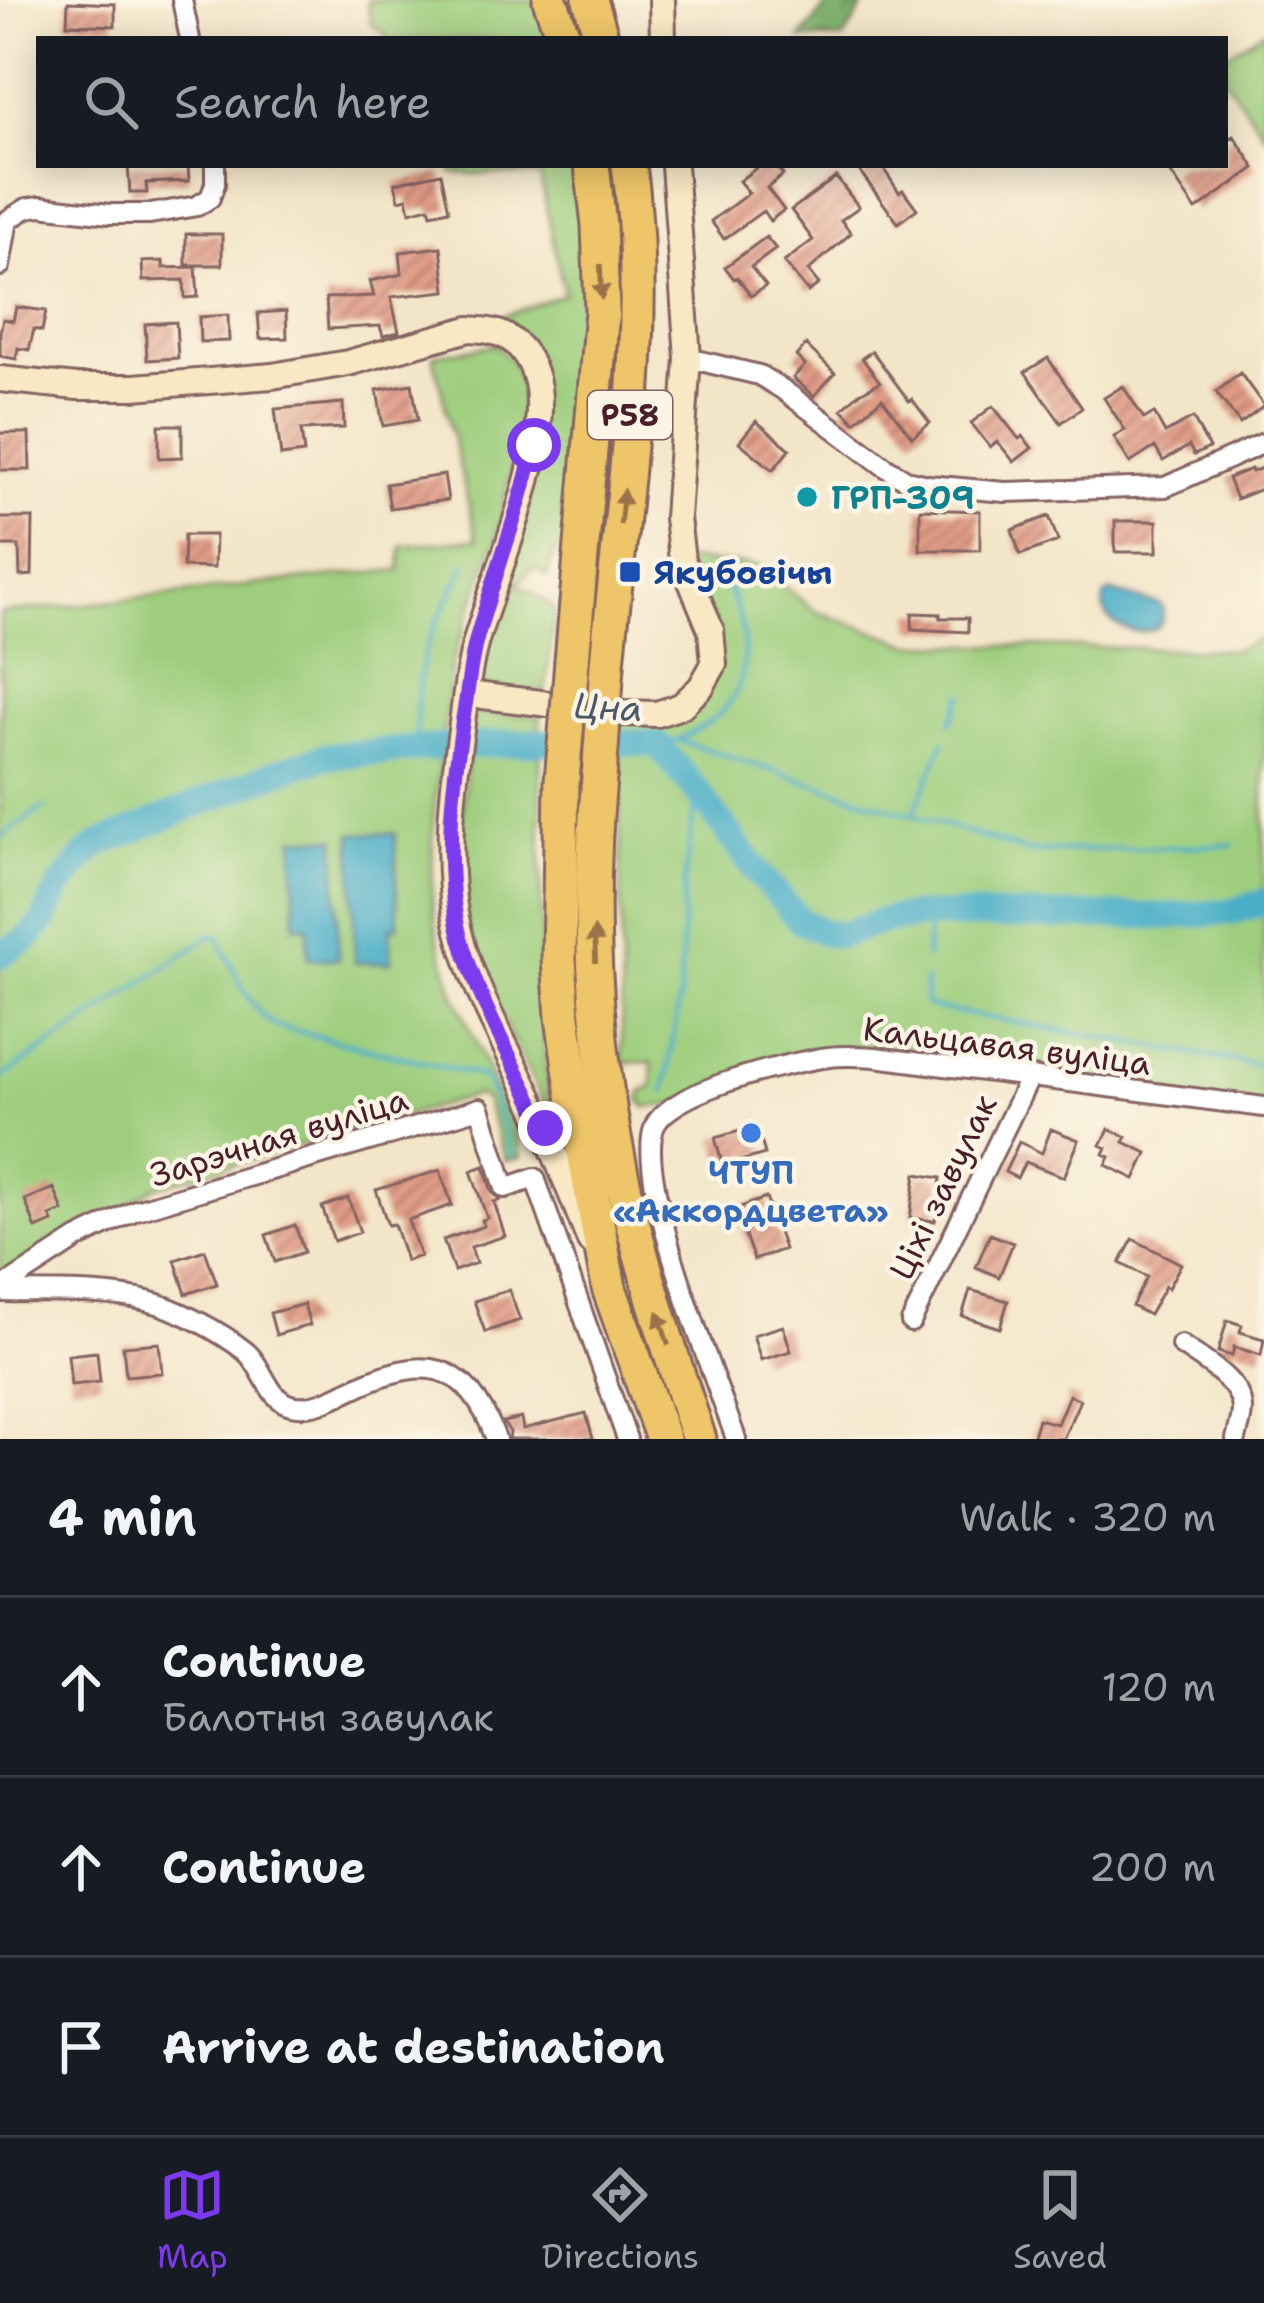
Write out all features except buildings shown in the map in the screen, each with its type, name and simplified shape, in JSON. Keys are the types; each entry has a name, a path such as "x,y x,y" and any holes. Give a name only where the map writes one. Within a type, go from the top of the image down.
{"highway":[{"path":"550,0 563,36"},
{"path":"590,0 601,36"},
{"name":"Р58","path":"592,168 602,311 562,781 559,959 563,1017 609,1288 663,1439"},
{"name":"Р58","path":"629,168 637,296 595,822 599,1030 620,1171 658,1313 700,1439"}],"main road":[{"path":"662,0 663,36"},
{"path":"467,694 657,714 681,706 714,664 711,630 682,560 677,518 688,358 674,168"},
{"path":"0,379 77,387 311,371 469,329 490,331 518,345 535,373 538,412 529,467 477,637 462,723 455,774 454,908 483,998 545,1128 609,1288"}],"street":[{"path":"182,0 189,36"},
{"path":"0,266 8,220 27,208 150,214 197,206 210,198 215,168"},
{"path":"688,358 759,375 884,466 928,485 1005,492 1165,488 1264,443"},
{"name":"Кальцавая вуліца","path":"736,1439 670,1250 649,1157 652,1130 659,1116 675,1103 796,1063 835,1056 875,1057 1264,1107"},
{"name":"Ціхі завулак","path":"911,1322 1029,1079"},
{"name":"Зарэчная вуліца","path":"0,1290 77,1239 136,1210 480,1108 506,1188 535,1178 627,1439"},
{"name":"Зарэчная вуліца","path":"0,1290 126,1298 165,1307 249,1353 276,1396 294,1406 320,1403 394,1373 435,1368 470,1391 496,1439"},
{"path":"1181,1345 1237,1392 1242,1414 1236,1439"}],"green space":[{"path":"367,0 534,0 550,36 386,36 371,24"},
{"path":"831,0 867,0 846,36 802,36"},
{"path":"1264,30 1264,134 1228,83 1228,54"},
{"path":"452,168 581,168 587,260 566,543 553,556 547,576 534,567 520,582 498,573 534,445 527,358 469,329 564,294 540,176 453,173"},
{"path":"494,345 512,362 522,387 522,414 497,536 452,662 433,819 432,902 453,990 517,1138 521,1158 506,1160 485,1099 476,1095 155,1187 0,1289 0,613 400,570 402,546 477,539 433,355"},
{"path":"682,560 760,566 815,611 910,644 1236,650 1264,637 1264,1107 835,1056 675,1104 646,1108 640,1099 643,1091 653,1087 652,1062 622,1063 620,734 622,713 657,714 714,664"},
{"path":"502,579 530,590 555,609 545,693 486,687 478,679"},
{"path":"486,713 540,716 542,1011 549,1115 484,976 462,899 460,839 472,719"}],"water":[{"path":"1112,592 1159,604 1164,609 1161,622 1147,631 1120,626 1106,614 1105,595"},
{"path":"395,833 398,927 390,927 391,962 355,963 352,834"},
{"path":"294,838 336,838 338,959 308,959 308,926 295,926"}],"waterway":[{"path":"416,750 422,663 466,565"},
{"path":"677,740 721,713 742,676 741,625 722,577"},
{"path":"951,722 963,694"},
{"path":"657,744 677,740 1029,852 1233,845"},
{"path":"914,813 944,741"},
{"name":"Цна","path":"0,955 28,938 44,921 57,891 100,844 284,769 327,756 533,742 657,744 758,873 801,921 821,931 841,935 886,920 919,916 1171,916 1231,912 1264,902"},
{"path":"665,1092 680,993 684,883 697,791"},
{"path":"0,837 45,807"},
{"path":"926,958 929,916"},
{"path":"0,1079 212,935 218,936 248,997 275,1026 480,1076 488,1083 513,1157"},
{"path":"925,981 926,1004 934,1008 1264,1066"}],"place":[{"name":"ГРП-309","path":"807,497"},
{"name":"Якубовічы","path":"630,572"},
{"name":"ЧТУП «Аккордцвета»","path":"751,1133"}],"route":[{"path":"534,445 472,658 455,774 452,874 460,938 545,1128"}]}
